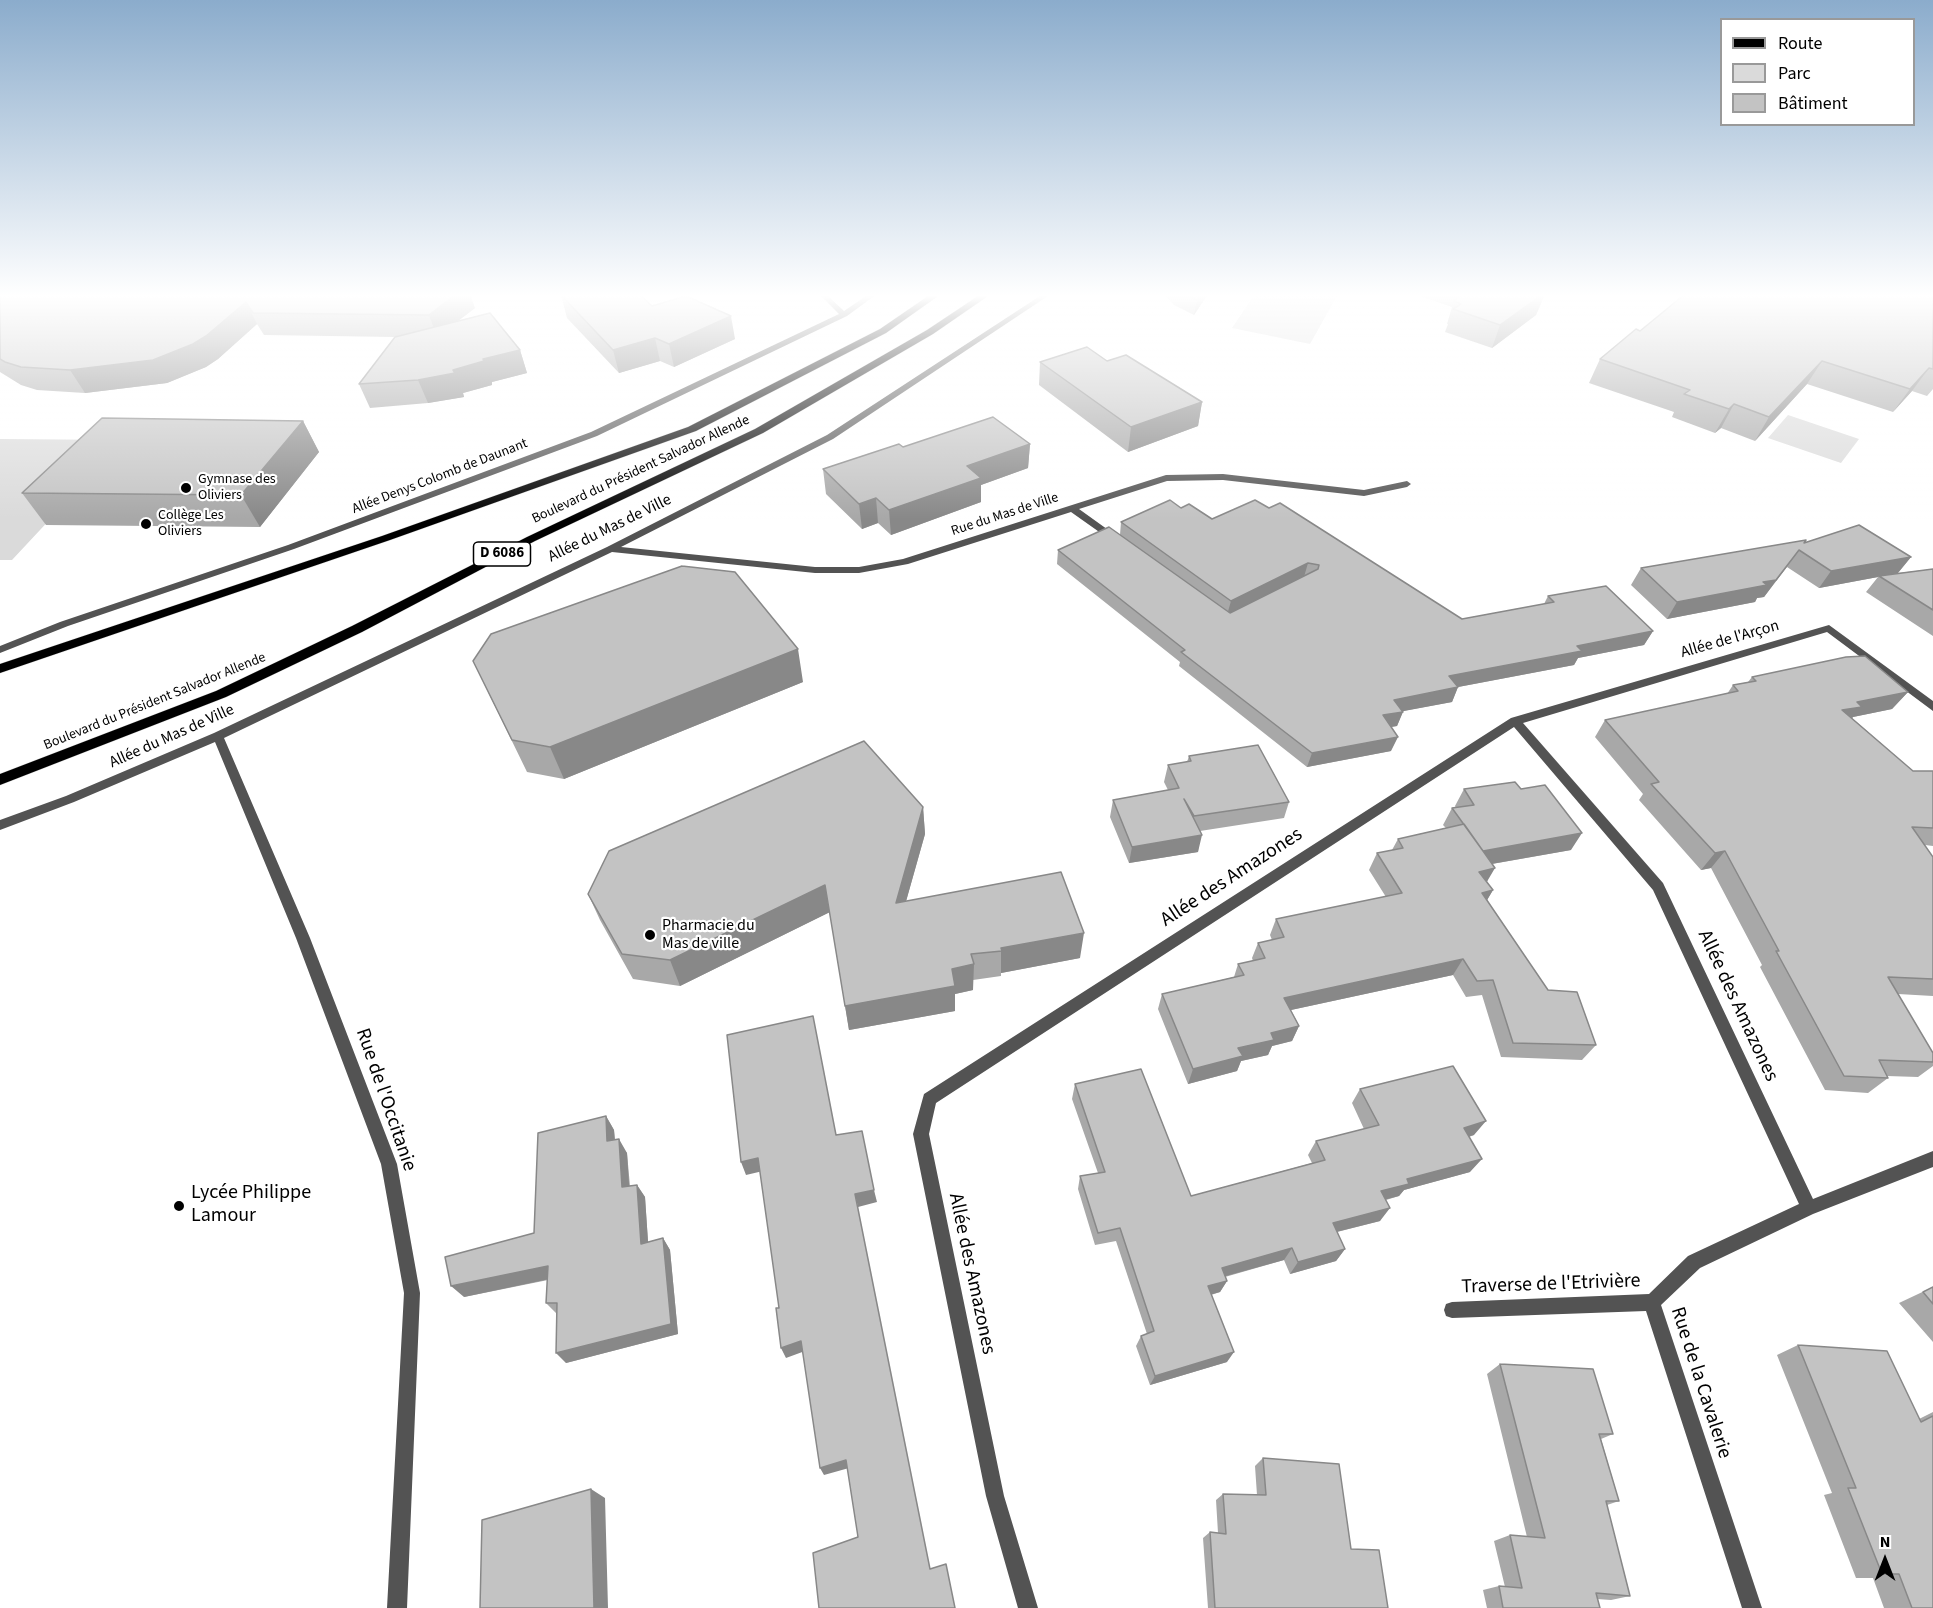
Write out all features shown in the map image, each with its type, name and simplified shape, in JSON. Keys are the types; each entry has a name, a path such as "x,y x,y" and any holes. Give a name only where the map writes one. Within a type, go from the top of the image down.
{"main road":[{"name":"Boulevard du Président Salvador Allende","path":"0,669 386,538 692,429 809,369"},
{"name":"Boulevard du Président Salvador Allende","path":"0,780 221,694 357,629 531,539 759,431 866,369"}],"street":[{"name":"Allée Denys Colomb de Daunant","path":"0,650 64,624 291,547 594,434 729,369"},
{"name":"Allée du Mas de Ville","path":"0,825 70,799 218,736 610,549 830,437 934,369"},
{"name":"Rue du Mas de Ville","path":"610,549 815,570 859,570 905,562 1166,478 1223,477 1364,493 1407,484"},
{"path":"1072,508 1120,543"},
{"name":"Allée de l'Arçon","path":"1515,721 1828,628 1933,707"},
{"name":"Allée des Amazones","path":"1028,1608 995,1496 921,1134 929,1099 1515,721 1658,887 1809,1208"},
{"name":"Rue de l'Occitanie","path":"218,736 303,938 389,1164 412,1293 397,1608"},
{"name":"Rue de la Cavalerie","path":"1752,1608 1652,1302 1694,1262 1809,1208 1933,1159"},
{"name":"Traverse de l'Etrivière","path":"1452,1310 1652,1302"}],"green space":[{"path":"1788,415 1859,439 1841,463 1768,438"},
{"path":"0,439 124,440 12,560 0,560"}],"building":[{"path":"370,369 456,369 453,370 455,373 418,380 359,384"},
{"path":"1050,369 1149,369 1202,402 1131,427"},
{"path":"1629,369 1814,369 1769,417 1734,404 1729,409 1684,394 1690,390"},
{"path":"1847,369 1928,369 1910,389"},
{"path":"993,417 1030,444 967,466 981,478 889,510 876,498 859,504 823,469 899,444 903,447"},
{"path":"102,418 303,421 241,495 22,493"},
{"path":"1170,500 1181,508 1189,504 1212,519 1255,500 1269,508 1280,503 1462,619 1554,602 1548,596 1606,586 1653,631 1577,646 1582,651 1449,676 1458,687 1394,700 1403,712 1383,715 1398,737 1312,753 1181,652 1185,650 1058,550 1109,527 1230,613 1318,569 1319,565 1308,563 1231,601 1121,522"},
{"path":"1859,525 1911,557 1831,571 1799,550 1776,580 1763,582 1767,585 1677,602 1641,568 1806,540 1804,543"},
{"path":"682,566 735,572 798,649 550,747 512,740 473,661 491,634"},
{"path":"1933,569 1933,610 1879,576"},
{"path":"1865,656 1908,692 1857,702 1862,707 1842,710 1913,771 1933,771 1933,828 1912,827 1933,857 1933,979 1888,977 1933,1053 1933,1062 1879,1060 1888,1078 1844,1076 1725,851 1715,853 1651,784 1659,782 1605,720 1738,691 1733,685 1756,681 1752,677 1846,657"},
{"path":"864,741 923,807 896,903 1061,872 1084,933 1001,948 1002,951 971,954 974,964 952,969 955,986 845,1006 825,885 670,960 622,954 588,894 609,851"},
{"path":"1258,745 1289,802 1194,816 1184,799 1202,835 1132,847 1113,800 1179,788 1168,765 1191,761 1189,756"},
{"path":"1515,782 1521,789 1545,785 1582,833 1483,851 1452,808 1474,805 1464,789"},
{"path":"1464,824 1495,868 1479,872 1493,890 1482,893 1548,990 1577,992 1596,1045 1513,1043 1493,980 1477,981 1463,959 1284,998 1299,1026 1271,1033 1274,1040 1238,1048 1243,1056 1193,1069 1162,994 1244,975 1238,964 1265,958 1258,943 1284,937 1276,919 1402,893 1377,853 1403,848 1398,839"},
{"path":"813,1016 836,1135 862,1131 874,1190 855,1194 930,1569 946,1564 955,1608 819,1608 813,1553 858,1537 846,1460 820,1468 801,1341 781,1348 776,1308 779,1308 758,1158 741,1162 727,1035"},
{"path":"1453,1066 1486,1121 1464,1128 1482,1159 1407,1179 1409,1184 1381,1191 1390,1208 1333,1223 1345,1249 1298,1262 1292,1248 1222,1268 1227,1281 1208,1286 1234,1352 1155,1376 1141,1336 1154,1331 1120,1228 1098,1233 1080,1176 1105,1172 1075,1084 1141,1069 1191,1196 1325,1160 1316,1141 1379,1125 1360,1089"},
{"path":"606,1116 607,1141 619,1139 622,1187 637,1185 641,1244 663,1238 671,1324 556,1353 557,1303 546,1303 548,1266 451,1286 445,1257 534,1233 538,1133"},
{"path":"1933,1287 1933,1304 1923,1292"},
{"path":"1798,1345 1887,1351 1921,1422 1933,1416 1933,1608 1912,1608 1899,1574 1882,1574 1848,1488 1856,1488"},
{"path":"1500,1364 1593,1369 1613,1434 1599,1434 1619,1501 1606,1501 1630,1596 1596,1593 1600,1608 1503,1608 1499,1586 1522,1588 1510,1535 1545,1538"},
{"path":"1263,1458 1339,1464 1351,1549 1379,1550 1388,1608 1215,1608 1210,1532 1226,1534 1223,1494 1266,1495"},
{"path":"591,1489 594,1608 480,1608 482,1520"}],"place":[{"name":"Gymnase des Oliviers","path":"186,488"},
{"name":"Collège Les Oliviers","path":"146,524"},
{"name":"Pharmacie du Mas de ville","path":"650,935"},
{"name":"Lycée Philippe Lamour","path":"179,1206"}]}
